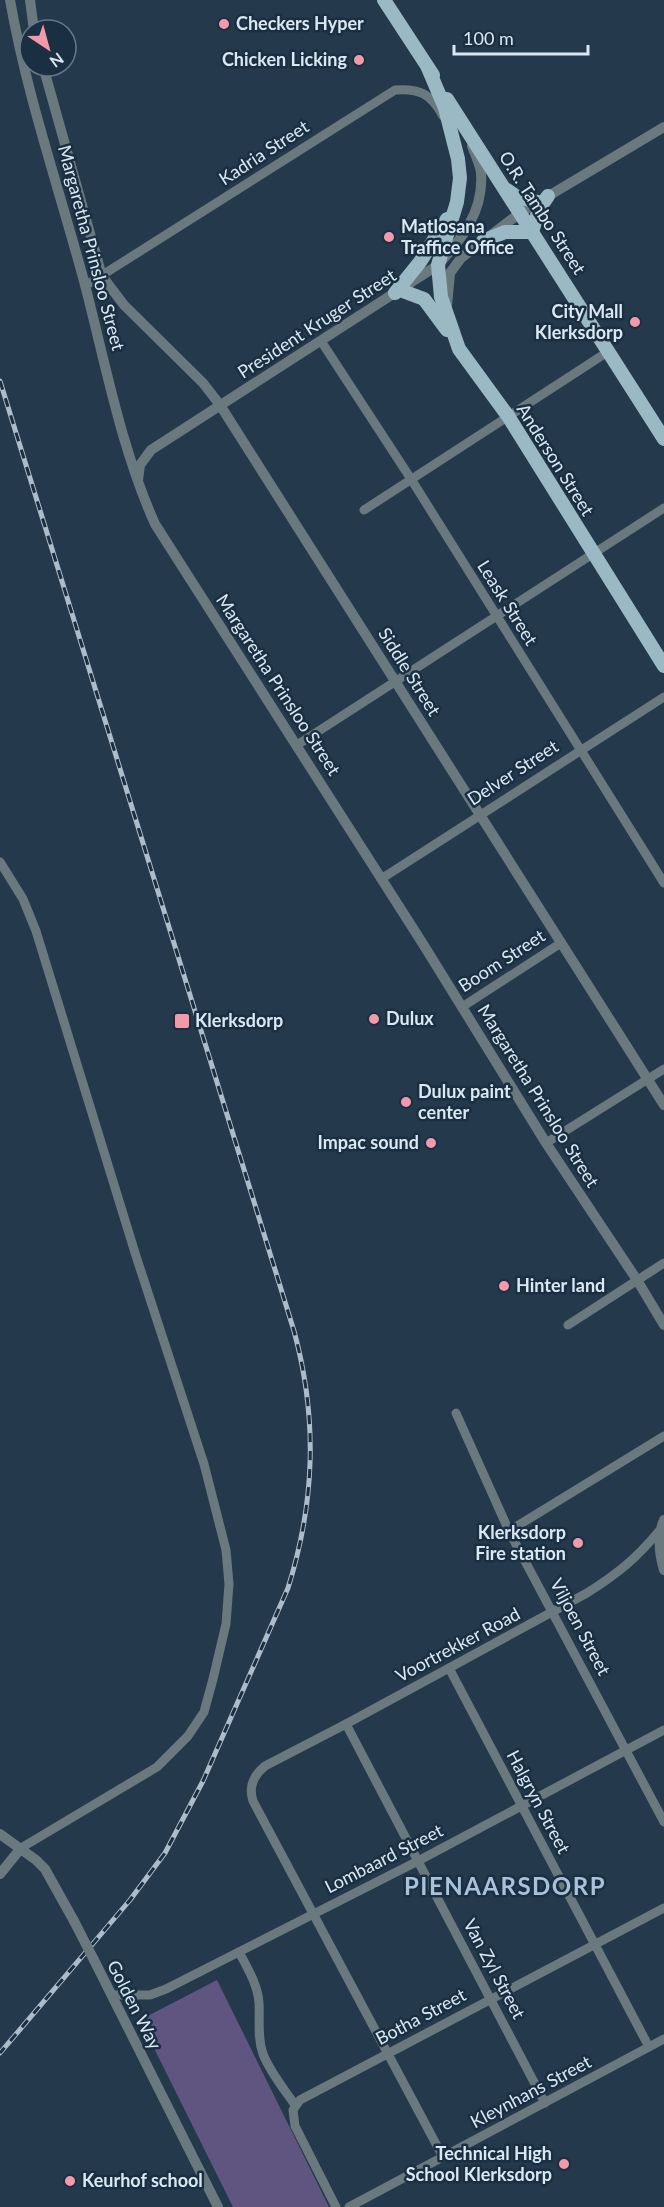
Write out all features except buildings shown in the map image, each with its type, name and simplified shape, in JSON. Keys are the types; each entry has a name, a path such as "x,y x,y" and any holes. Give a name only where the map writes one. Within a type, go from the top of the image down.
{"main road":[{"name":"O.R. Tambo Street","path":"384,0 664,439"},
{"name":"O.R. Tambo Street","path":"428,68 452,132 460,178 457,202 438,265"},
{"path":"483,241 505,232 532,232 543,199 517,197 503,186"},
{"path":"457,202 420,262 398,291 424,299 459,349"},
{"name":"Anderson Street","path":"438,265 441,297 459,349 508,416 664,666"}],"street":[{"name":"Margaretha Prinsloo Street","path":"10,0 20,49 85,286 111,394 137,485 155,524 297,744 546,1143 637,1280 664,1325"},
{"path":"30,0 32,18"},
{"name":"Margaretha Prinsloo Street","path":"46,78 102,276"},
{"name":"Kadria Street","path":"85,286 395,90 412,88 432,99 452,132"},
{"path":"447,315 450,273 460,258 520,213 664,127"},
{"name":"President Kruger Street","path":"137,485 140,465 151,450 438,265 460,241 471,222 480,196 481,171 467,131"},
{"name":"Siddle Street","path":"102,276 124,306 203,383 220,405 664,1105"},
{"name":"Leask Street","path":"321,341 411,479 664,883"},
{"path":"364,510 609,351"},
{"path":"297,744 664,508"},
{"name":"Delver Street","path":"381,879 664,697"},
{"path":"0,862 23,899 36,931 136,1256 204,1464 226,1550 229,1584 226,1624 213,1679 204,1712 188,1736 156,1767 21,1848 0,1874"},
{"name":"Boom Street","path":"462,1007 561,943"},
{"path":"546,1143 664,1069"},
{"path":"568,1325 664,1263"},
{"name":"Viljoen Street","path":"456,1413 509,1531 664,1822"},
{"path":"509,1531 664,1436"},
{"name":"Voortrekker Road","path":"314,1914 253,1801 251,1795 253,1779 257,1772 553,1612 616,1575 641,1554 659,1532 664,1520"},
{"path":"659,1532 660,1557 664,1570"},
{"name":"Halgryn Street","path":"449,1668 649,2047"},
{"name":"Van Zyl Street","path":"346,1724 545,2103"},
{"name":"Lombaard Street","path":"112,1995 150,1995 418,1861 664,1730"},
{"name":"Golden Way","path":"0,1834 21,1848 45,1869 112,1995 218,2207"},
{"name":"Botha Street","path":"295,2104 664,1908"},
{"path":"314,1914 443,2157"},
{"path":"239,1952 252,1978 259,2001 258,2028 263,2054 278,2082 295,2104 293,2116 296,2126 336,2207"},
{"name":"Kleynhans Street","path":"349,2207 664,2040"}],"shaded area":[{"path":"217,1980 329,2207 233,2207 140,2020"}],"railway":[{"path":"0,381 294,1331 302,1364 310,1428 310,1460 304,1524 288,1588 203,1781 165,1853 130,1900 0,2053"}],"place":[{"name":"Checkers Hyper","path":"224,24"},
{"name":"Chicken Licking","path":"359,60"},
{"name":"Matlosana Traffice Office","path":"389,237"},
{"name":"City Mall Klerksdorp","path":"635,322"},
{"name":"Dulux","path":"374,1019"},
{"name":"Klerksdorp","path":"182,1021"},
{"name":"Dulux paint center","path":"406,1102"},
{"name":"Impac sound","path":"431,1143"},
{"name":"Hinter land","path":"504,1286"},
{"name":"Klerksdorp Fire station","path":"578,1543"},
{"name":"Technical High School Klerksdorp","path":"564,2164"},
{"name":"Keurhof school","path":"70,2181"}],"district":[{"name":"PIENAARSDORP","path":"505,1887"}]}
